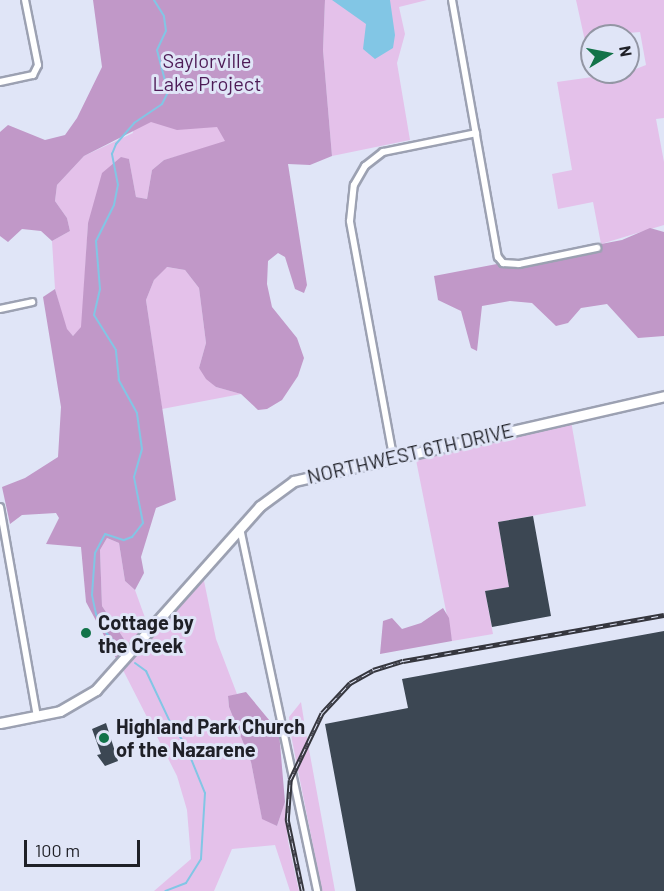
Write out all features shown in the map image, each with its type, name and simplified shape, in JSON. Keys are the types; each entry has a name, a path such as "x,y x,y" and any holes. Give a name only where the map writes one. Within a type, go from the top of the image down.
{"main road":[{"name":"NORTHWEST 6TH DRIVE","path":"0,723 37,718 72,706 102,685 268,498 294,481 393,456 664,396"}],"street":[{"path":"0,82 33,75 38,60 26,0"},
{"path":"452,0 496,247 503,263 512,264 597,248"},
{"path":"393,456 350,221 350,203 358,175 383,152 476,133"},
{"path":"0,309 32,302"},
{"path":"0,507 37,718"},
{"path":"240,528 317,891"}],"green space":[{"name":"Saylorville Lake Project","path":"93,0 325,0 323,50 332,156 310,165 288,164 307,285 304,293 295,289 285,257 278,253 268,261 267,284 272,307 297,338 304,358 298,376 282,400 267,409 258,410 241,394 216,387 206,379 199,368 206,343 199,288 185,270 167,267 154,280 146,300 176,500 156,508 141,557 144,573 135,590 125,581 119,543 107,538 100,550 102,606 130,648 117,660 86,602 81,547 46,544 59,518 56,513 22,515 10,524 2,487 25,478 58,457 61,407 43,297 55,289 67,329 73,336 81,327 88,223 102,173 121,157 129,159 136,197 147,199 152,170 164,160 225,141 217,127 177,130 151,122 84,156 57,185 55,201 67,218 70,231 52,241 41,231 22,229 8,242 0,236 0,132 8,125 45,140 65,135 77,118 102,67"},
{"name":"Saylorville Lake Project","path":"122,0 328,156 185,154 164,160 152,170 147,199 136,197 129,159 88,223 82,327 73,336 66,329 55,289 52,241 70,231 67,218 55,201 57,185 84,156 133,133"},
{"path":"325,0 427,0 399,7 405,34 397,63 410,140 332,156 323,50"},
{"path":"576,0 664,0 664,118 656,119 664,162 664,225 601,244 593,202 558,209 552,174 572,170 557,82 580,79 580,84 640,84 640,67 646,65 640,24 581,24"},
{"path":"650,228 664,232 664,336 638,338 607,304 581,308 568,323 556,326 532,303 510,301 482,306 477,351 471,348 461,311 438,300 434,276 622,240"},
{"path":"166,267 185,270 199,288 206,343 199,368 216,387 241,394 162,409 146,300 154,280"},
{"path":"571,421 586,506 498,522 509,587 485,591 493,634 452,641 415,455"},
{"path":"107,538 119,543 125,581 135,590 148,626 130,648 102,606 100,550"},
{"path":"203,576 216,639 237,694 228,697 229,707 251,762 262,818 277,826 285,802 288,841 299,891 290,891 275,845 232,849 214,891 154,891 191,859 187,810 177,776 123,670"},
{"path":"443,608 449,618 452,641 380,654 383,621 392,618 402,629 421,623"},
{"path":"246,692 279,732 285,802 277,826 262,819 251,762 229,707 228,696"},
{"path":"301,702 335,891 322,891 290,730 289,717"}],"water":[{"path":"332,0 390,0 395,35 393,48 375,59 363,49 366,24"}],"building":[{"path":"533,516 551,616 492,627 485,591 509,587 498,522"},
{"path":"664,631 664,891 356,891 325,724 408,708 402,679"},
{"name":"Highland Park Church of the Nazarene","path":"106,723 118,761 105,766 97,755 101,754 92,729"}],"waterway":[{"path":"123,652 105,631 96,614 92,595 95,553 105,534 124,540 132,537 143,523 134,477 142,449 137,413 119,380 116,350 94,315 100,289 96,241 114,205 118,185 112,154 116,144 134,123 162,104 168,92 157,50 166,31 164,16 154,0"},
{"path":"135,663 146,671 171,724 185,744 205,793 201,859 186,883 165,891"}],"railway":[{"path":"302,891 287,820 290,780 322,713 350,683 373,670 403,661 664,615"}],"place":[{"name":"Cottage by the Creek","path":"86,633"},
{"name":"Highland Park Church of the Nazarene","path":"104,738"}]}
